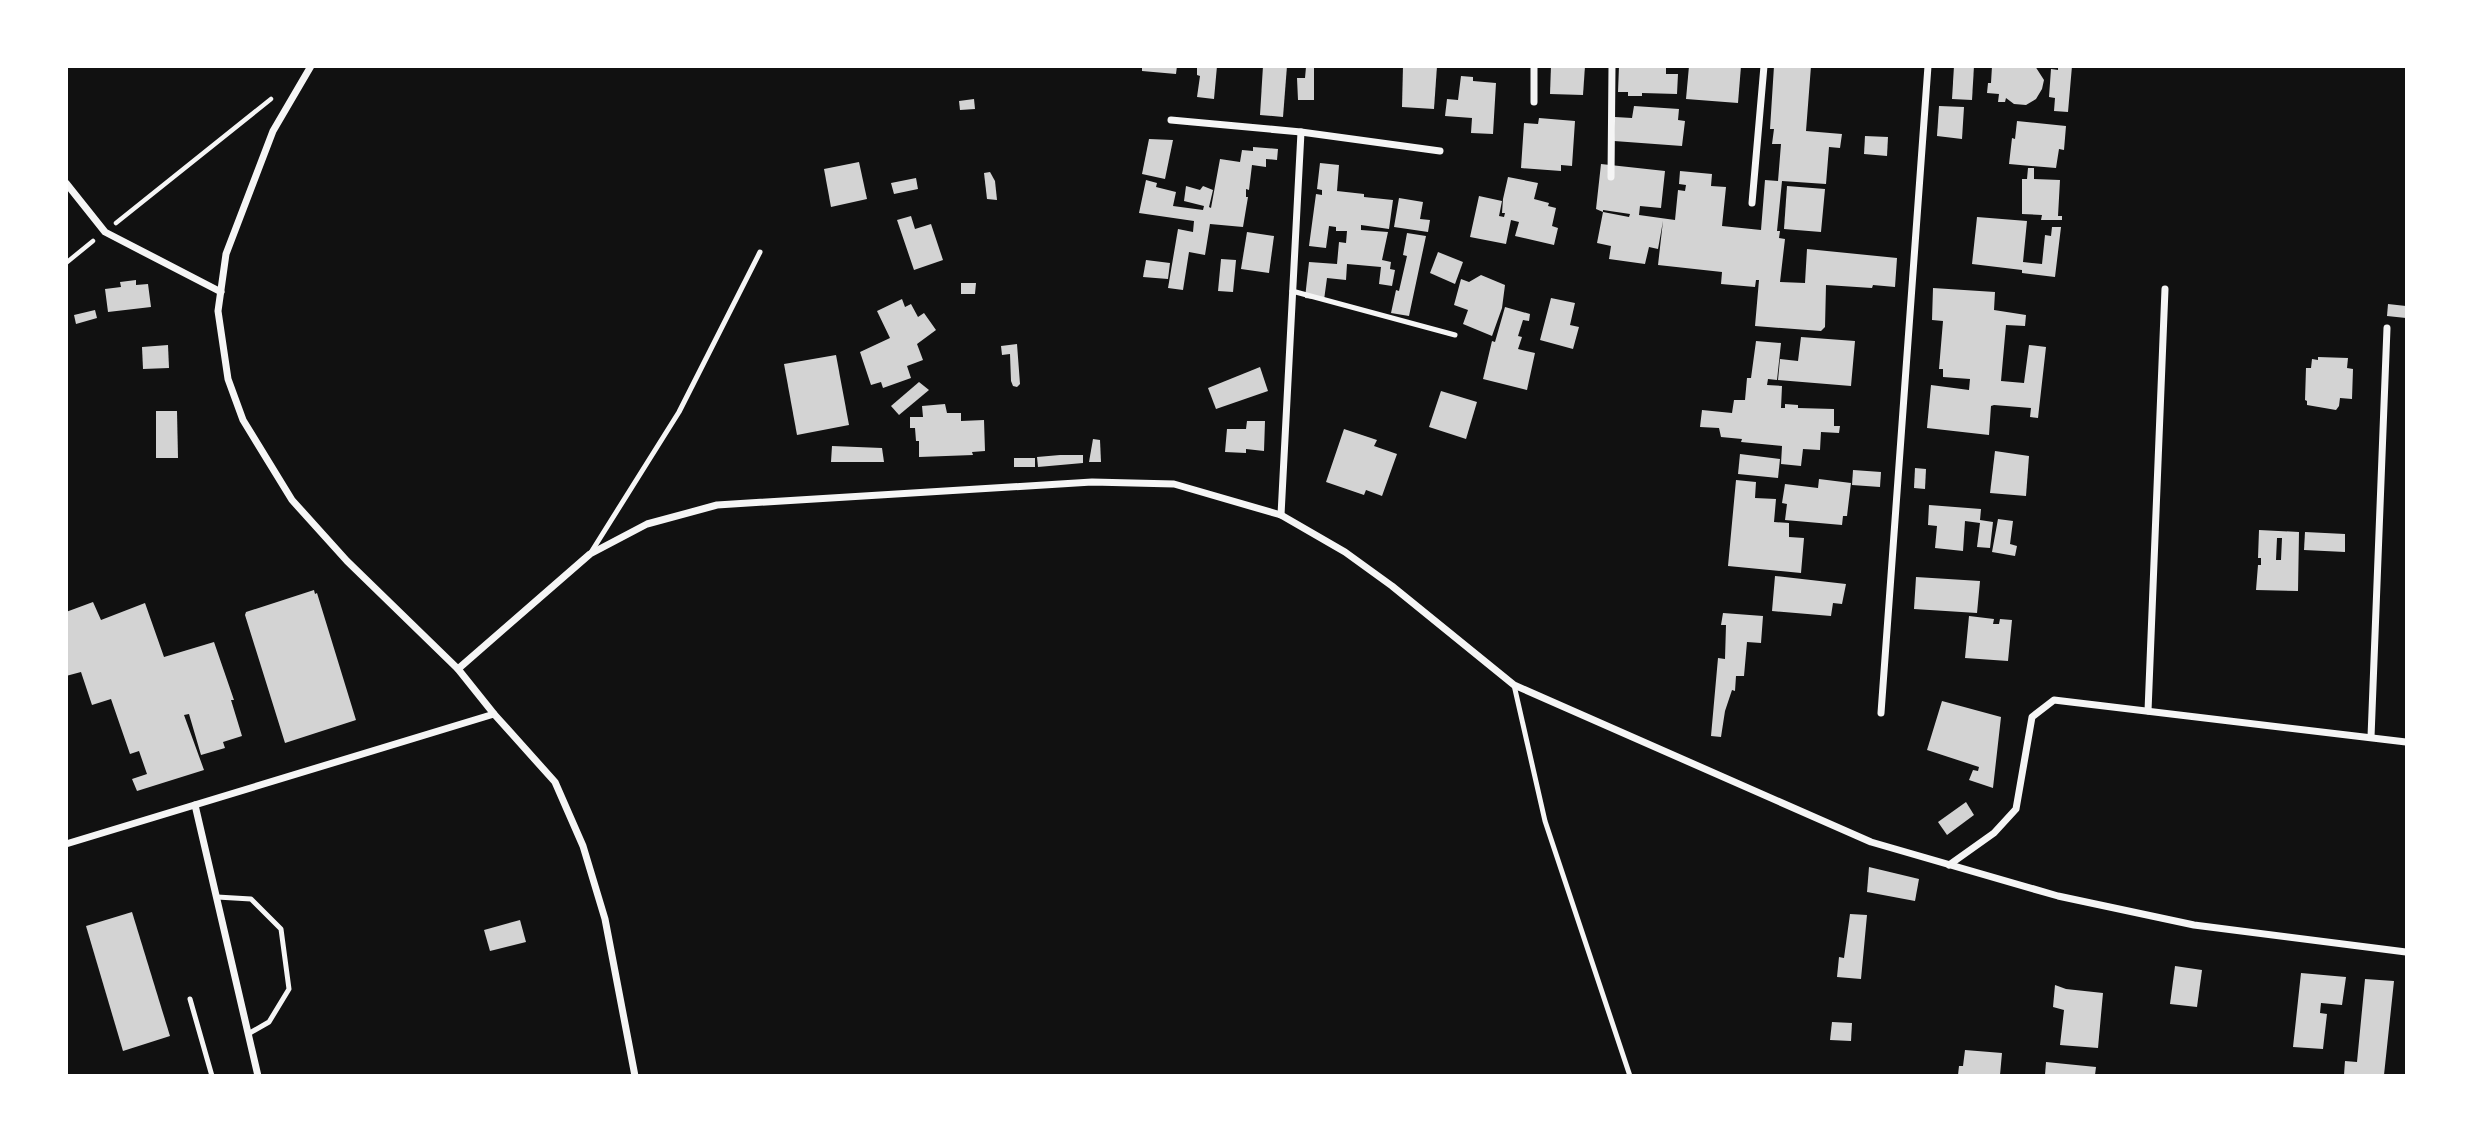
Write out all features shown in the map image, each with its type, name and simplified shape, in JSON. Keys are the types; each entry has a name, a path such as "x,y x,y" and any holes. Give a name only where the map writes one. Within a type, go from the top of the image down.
{"street":[{"path":"311,66 273,131 226,254 218,311 228,379 243,421 292,500 348,561 458,669 555,782 583,845 605,919 635,1076"},
{"path":"1534,66 1534,102"},
{"path":"1611,177 1612,66"},
{"path":"1752,203 1764,66"},
{"path":"1881,713 1928,66"},
{"path":"1171,120 1301,132 1440,151"},
{"path":"1280,515 1301,132"},
{"path":"66,183 105,232 221,292"},
{"path":"2148,711 2165,289"},
{"path":"2371,737 2387,328"},
{"path":"458,669 590,554 647,524 717,505 1092,482 1174,484 1280,515 1345,552 1514,685 1871,842 2058,896 2194,925 2406,952"},
{"path":"1949,865 1994,833 2016,809 2032,717 2054,700 2406,741"},
{"path":"66,844 494,714"},
{"path":"195,805 258,1076"}],"lane":[{"path":"590,554 680,412 760,252"},
{"path":"1292,291 1455,335"},
{"path":"1514,685 1545,821 1630,1076"},
{"path":"217,897 251,899 281,929 289,989 270,1022 248,1034"},
{"path":"190,999 212,1076"}],"path":[{"path":"66,263 271,99"}],"building":[{"path":"1142,66 1177,66 1176,74 1142,71"},
{"path":"1197,66 1217,66 1214,99 1197,97 1200,76 1197,75"},
{"path":"1263,66 1287,66 1283,117 1260,115"},
{"path":"1403,66 1437,66 1434,109 1402,107"},
{"path":"1551,66 1585,66 1583,95 1550,94"},
{"path":"1619,66 1666,66 1666,74 1678,74 1677,94 1642,93 1642,96 1628,96 1628,92 1618,92"},
{"path":"1689,66 1741,66 1738,103 1686,99"},
{"path":"1774,66 1811,66 1806,131 1842,134 1840,148 1829,147 1826,184 1782,181 1777,231 1780,231 1779,238 1785,239 1780,282 1805,283 1807,249 1897,258 1895,287 1826,285 1825,327 1821,331 1755,326 1759,280 1756,280 1755,287 1721,284 1722,272 1658,265 1663,221 1658,249 1649,247 1645,264 1609,259 1611,246 1597,243 1603,212 1596,209 1601,164 1665,171 1661,208 1640,206 1639,215 1675,220 1678,190 1685,191 1686,185 1679,184 1680,171 1712,174 1711,186 1726,187 1722,226 1761,230 1765,180 1778,181 1781,144 1772,144 1774,129 1770,129","holes":["1603,210 1630,214 1629,217"]},
{"path":"1954,66 1974,66 1972,100 1952,99"},
{"path":"1992,66 2035,66 2044,80 2042,89 2036,99 2026,105 2014,104 2006,98 2005,102 1998,102 1999,94 1987,93 1988,83 1991,83"},
{"path":"2058,66 2072,66 2068,112 2054,111 2055,98 2049,97 2051,69 2058,70"},
{"path":"1306,67 1314,67 1314,100 1298,100 1297,78 1305,78"},
{"path":"1461,76 1473,77 1473,81 1496,83 1493,134 1471,133 1472,118 1445,116 1447,99 1458,100"},
{"path":"974,99 975,109 960,110 959,101"},
{"path":"1634,106 1679,109 1678,120 1685,121 1682,146 1614,141 1615,117 1632,118"},
{"path":"1939,106 1964,107 1962,139 1937,136"},
{"path":"1539,118 1575,121 1572,166 1561,165 1561,171 1521,168 1524,123 1538,124"},
{"path":"2017,121 2066,126 2064,150 2059,149 2056,168 2009,164"},
{"path":"1865,136 1888,137 1887,156 1864,154"},
{"path":"1149,139 1173,140 1165,179 1142,174"},
{"path":"1253,147 1278,149 1277,160 1266,159 1266,167 1252,165 1249,190 1246,189 1248,197 1243,227 1210,224 1205,255 1189,252 1183,290 1168,288 1178,229 1193,232 1194,221 1139,213 1146,180 1157,183 1156,187 1176,192 1173,206 1203,210 1204,206 1184,201 1186,186 1200,190 1203,186 1213,190 1211,208 1220,159 1240,162 1242,150 1253,151"},
{"path":"859,162 867,199 831,207 824,169"},
{"path":"1320,163 1339,165 1337,191 1393,200 1389,229 1361,225 1361,230 1388,232 1382,260 1391,262 1390,269 1395,270 1392,286 1379,284 1381,267 1347,264 1346,280 1327,278 1324,300 1305,298 1309,262 1337,264 1339,242 1346,243 1347,231 1336,231 1336,227 1329,226 1326,248 1309,246 1316,194 1322,195 1322,190 1317,189"},
{"path":"2028,168 2034,168 2034,179 2060,180 2058,216 2062,216 2062,220 2041,220 2042,215 2022,214 2022,179 2027,179"},
{"path":"990,172 995,181 997,200 987,199 984,173"},
{"path":"1508,177 1538,183 1534,199 1556,208 1552,226 1558,228 1554,245 1515,236 1519,222 1511,220 1506,244 1470,237 1479,196 1502,201 1499,216 1504,217 1503,199"},
{"path":"916,178 918,189 894,194 891,183"},
{"path":"1787,186 1825,189 1821,232 1784,229"},
{"path":"1399,198 1423,202 1420,219 1430,220 1428,232 1394,227"},
{"path":"911,216 915,229 931,224 943,260 914,270 897,220"},
{"path":"1977,217 2027,221 2023,262 2042,264 2045,235 2051,236 2052,227 2061,227 2055,277 1972,264"},
{"path":"1247,232 1274,236 1269,273 1241,269"},
{"path":"1407,233 1426,236 1409,316 1391,313 1407,256 1403,255"},
{"path":"1438,252 1463,262 1455,284 1430,273"},
{"path":"1221,259 1236,260 1233,292 1218,291"},
{"path":"1146,260 1170,263 1168,279 1143,277"},
{"path":"1481,275 1505,285 1502,308 1492,336 1463,324 1468,310 1454,305 1461,279 1469,282"},
{"path":"136,280 136,285 148,284 151,307 108,312 105,289 121,287 120,282"},
{"path":"961,283 976,283 975,294 961,294"},
{"path":"1933,288 1995,292 1994,310 2026,315 2025,326 2006,325 2001,381 2024,383 2029,345 2046,347 2038,418 2030,417 2031,408 1994,405 1991,406 1989,435 1927,428 1931,385 1969,390 1970,379 1943,377 1943,369 1939,369 1943,321 1932,320"},
{"path":"1551,298 1575,303 1570,325 1579,327 1573,349 1540,340"},
{"path":"902,299 905,307 911,304 918,317 924,313 936,330 917,344 923,360 907,366 911,378 883,388 881,382 871,385 860,352 890,338 877,311"},
{"path":"2388,304 2406,306 2406,318 2387,316"},
{"path":"1505,307 1530,314 1529,321 1523,320 1518,336 1522,337 1518,349 1535,353 1527,390 1483,379 1492,341 1495,342"},
{"path":"95,310 97,318 76,324 74,315"},
{"path":"1801,337 1855,341 1851,386 1778,380 1780,359 1798,361"},
{"path":"1756,341 1781,343 1777,380 1768,379 1767,385 1782,386 1781,408 1785,408 1785,404 1798,405 1798,408 1834,409 1834,426 1840,426 1839,433 1821,432 1820,450 1803,449 1801,466 1781,464 1782,446 1741,442 1742,439 1721,437 1719,428 1700,427 1702,410 1732,413 1734,400 1745,400"},
{"path":"1017,344 1020,384 1017,387 1013,386 1011,381 1010,354 1002,355 1001,346"},
{"path":"168,345 169,368 143,369 142,347"},
{"path":"836,355 849,425 797,435 784,364"},
{"path":"2318,357 2348,358 2347,368 2353,369 2352,399 2340,398 2336,410 2307,405 2305,400 2306,368 2311,368 2312,359 2318,360"},
{"path":"1260,367 1268,391 1216,409 1208,388"},
{"path":"919,382 929,390 899,415 891,406"},
{"path":"1441,391 1477,402 1466,439 1429,427"},
{"path":"945,404 947,413 961,413 961,421 984,420 985,451 972,452 973,455 919,457 919,441 916,441 915,428 910,428 910,417 923,417 922,406"},
{"path":"156,411 177,411 178,458 156,458"},
{"path":"1247,421 1265,421 1264,451 1246,449 1246,453 1225,452 1227,429 1246,429"},
{"path":"1344,429 1377,440 1374,446 1397,454 1382,496 1366,490 1364,495 1326,482"},
{"path":"1093,439 1100,440 1101,462 1089,462"},
{"path":"832,446 882,448 884,462 831,462"},
{"path":"1995,451 2029,456 2026,496 1990,493"},
{"path":"1740,454 1780,459 1778,478 1738,474"},
{"path":"1083,455 1083,463 1038,467 1037,457"},
{"path":"1014,458 1035,458 1035,467 1014,467"},
{"path":"1915,468 1926,469 1925,489 1914,488"},
{"path":"1853,470 1881,472 1880,487 1852,485"},
{"path":"1819,479 1851,483 1847,516 1843,516 1842,525 1785,520 1787,504 1782,503 1785,484 1818,488"},
{"path":"1736,480 1756,482 1755,498 1776,499 1774,522 1789,523 1789,537 1804,538 1801,573 1728,566"},
{"path":"1929,505 1981,509 1980,520 1993,522 1990,548 1977,547 1980,523 1965,521 1963,551 1935,548 1937,526 1928,525"},
{"path":"1998,519 2013,521 2010,544 2017,546 2015,556 1992,552"},
{"path":"2259,530 2299,532 2298,591 2256,590 2258,565 2261,565 2261,558 2258,558","holes":["2277,538 2282,538 2281,560 2276,560"]},
{"path":"2305,532 2345,534 2345,552 2304,550"},
{"path":"1775,576 1846,584 1842,604 1833,603 1831,616 1772,611"},
{"path":"1916,577 1980,581 1977,613 1914,609"},
{"path":"314,590 356,720 285,743 245,615 246,612"},
{"path":"93,602 101,620 145,603 164,657 214,642 234,700 231,700 242,736 223,742 225,748 201,755 189,714 184,715 204,770 137,791 132,779 147,774 139,751 130,754 111,699 92,705 81,672 66,676 66,612"},
{"path":"1723,613 1763,616 1761,643 1747,642 1744,676 1736,676 1735,691 1732,690 1725,711 1721,737 1711,736 1718,658 1725,659 1726,625 1721,625"},
{"path":"1969,616 1994,619 1993,624 1999,624 2000,619 2012,620 2008,661 1965,658"},
{"path":"1942,701 2001,717 1993,788 1969,780 1973,770 1978,771 1979,767 1927,750"},
{"path":"1966,802 1974,815 1947,835 1938,822"},
{"path":"1869,867 1919,879 1915,901 1867,892"},
{"path":"132,912 170,1036 123,1051 86,926"},
{"path":"1850,914 1867,915 1861,979 1837,977 1839,957 1844,958"},
{"path":"520,920 526,942 490,951 484,930"},
{"path":"2175,966 2202,970 2197,1007 2170,1004"},
{"path":"2301,973 2346,977 2342,1005 2321,1003 2320,1013 2327,1014 2323,1049 2293,1047"},
{"path":"2365,979 2394,981 2384,1075 2344,1075 2345,1061 2357,1062"},
{"path":"2055,985 2066,989 2103,993 2098,1048 2060,1045 2064,1010 2053,1007"},
{"path":"1832,1022 1852,1023 1851,1041 1830,1040"},
{"path":"1965,1050 2002,1053 2000,1075 1958,1075 1959,1066 1963,1066"},
{"path":"2046,1062 2096,1067 2095,1075 2045,1075"}]}
